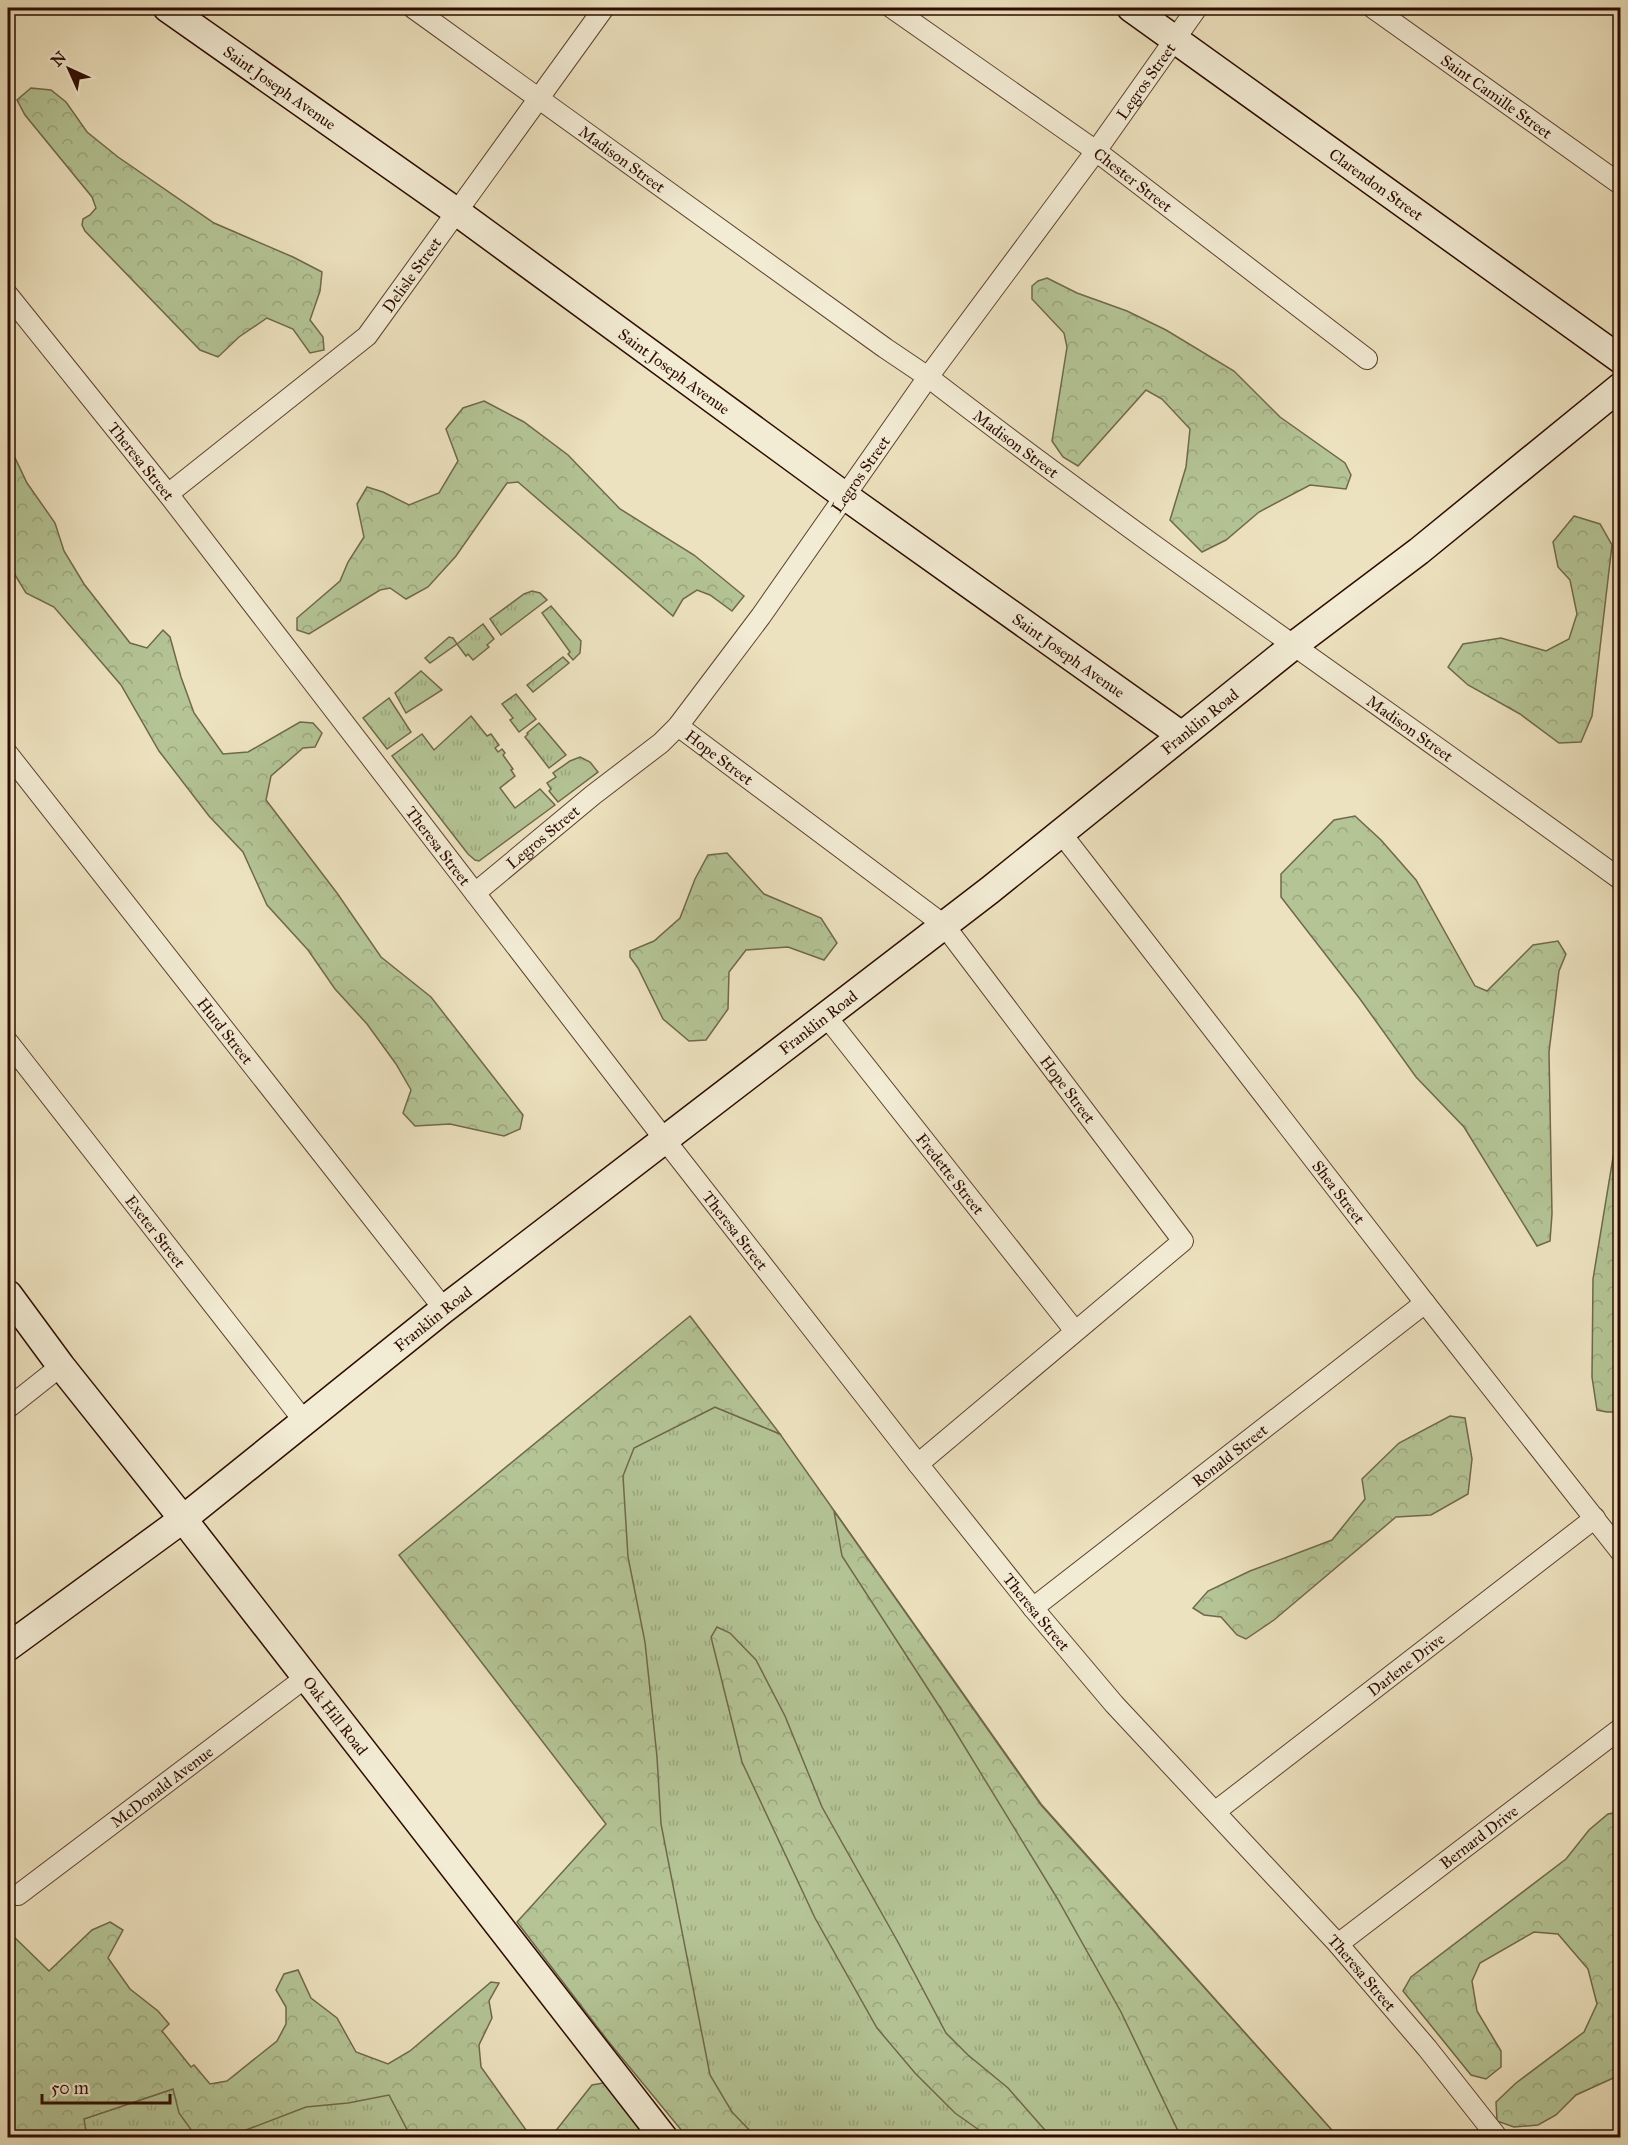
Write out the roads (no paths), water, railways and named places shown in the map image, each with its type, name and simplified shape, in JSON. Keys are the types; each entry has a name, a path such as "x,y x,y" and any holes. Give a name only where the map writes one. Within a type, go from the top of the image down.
{"street":[{"name":"Saint Joseph Avenue","path":"167,8 457,212 845,496 1181,735"},
{"name":"Madison Street","path":"413,8 928,376 1293,646 1511,799 1620,879"},
{"name":"Delisle Street","path":"168,494 367,336 604,8"},
{"name":"Chester Street","path":"892,8 1096,151 1367,359"},
{"name":"Clarendon Street","path":"1131,8 1620,359"},
{"name":"Legros Street","path":"475,893 593,795 661,743 678,726 845,496 928,376 1096,151 1197,8"},
{"name":"Saint Camille Street","path":"1373,8 1620,184"},
{"name":"Theresa Street","path":"8,295 168,494 664,1140 1033,1608 1114,1704 1338,1944 1427,2048 1498,2138"},
{"name":"Franklin Road","path":"8,1647 183,1519 444,1309 944,925 1293,646 1419,551 1620,387"},
{"name":"Hope Street","path":"678,726 944,925 1183,1241 918,1464"},
{"name":"Hurd Street","path":"8,754 444,1309"},
{"name":"Shea Street","path":"1061,832 1620,1551"},
{"name":"Fredette Street","path":"826,1016 1075,1331"},
{"name":"Exeter Street","path":"8,1042 304,1421"},
{"name":"Oak Hill Road","path":"8,1294 61,1366 183,1519 664,2138"},
{"name":"Ronald Street","path":"1033,1608 1425,1303"},
{"path":"8,1408 61,1366"},
{"name":"Darlene Drive","path":"1216,1811 1594,1518"},
{"name":"McDonald Avenue","path":"18,1895 306,1678"},
{"name":"Bernard Drive","path":"1338,1944 1620,1729"}]}
